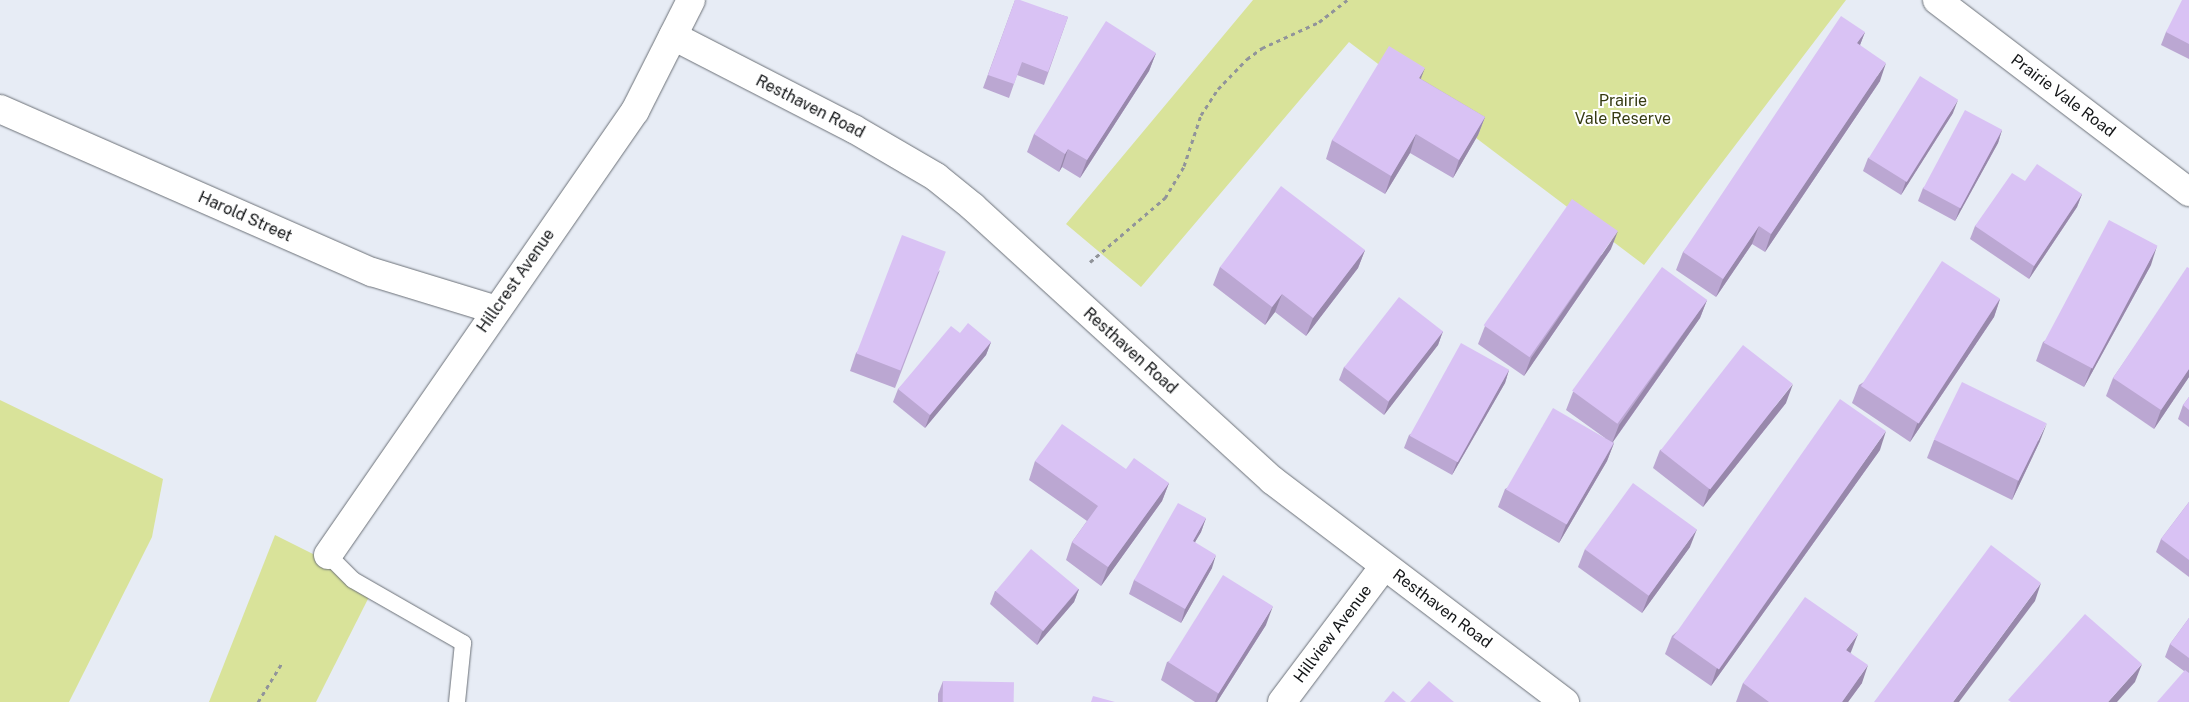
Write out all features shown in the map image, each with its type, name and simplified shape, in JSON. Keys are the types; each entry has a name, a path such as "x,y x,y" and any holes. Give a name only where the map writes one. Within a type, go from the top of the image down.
{"street":[{"name":"Hillcrest Avenue","path":"328,555 635,111 691,0"},
{"name":"Prairie Vale Road","path":"1937,0 2189,192"},
{"name":"Resthaven Road","path":"673,36 854,129 936,177 973,208 1272,480 1565,702"},
{"name":"Harold Street","path":"0,109 372,272 496,310"},
{"name":"Hillview Avenue","path":"1282,702 1384,566"}],"lane":[{"path":"328,555 353,580 463,643 457,702"}],"path":[{"path":"1090,262 1165,198 1184,166 1201,116 1218,90 1247,60 1262,48 1319,22 1347,0"},
{"path":"258,702 282,663"}],"green space":[{"name":"Prairie Vale Reserve","path":"1253,0 1846,0 1644,265 1349,42 1141,287 1066,224"},
{"path":"0,400 163,479 152,537 69,702 0,702"},
{"path":"275,535 375,585 316,702 209,702"}],"building":[{"path":"1015,0 1020,0 1068,17 1048,72 1022,62 1014,84 988,75"},
{"path":"2182,0 2189,0 2189,44 2166,32"},
{"path":"1841,16 1865,32 1857,43 1886,63 1771,234 1759,226 1723,279 1683,252"},
{"path":"1106,21 1156,53 1087,160 1068,149 1065,154 1034,134"},
{"path":"1389,46 1425,68 1419,78 1485,117 1459,160 1416,134 1391,176 1332,140"},
{"path":"1920,76 1958,100 1907,182 1869,158"},
{"path":"1965,110 2002,130 1960,208 1923,189"},
{"path":"2037,164 2082,194 2034,266 1975,226 2012,173 2025,181"},
{"path":"1281,186 1365,250 1313,318 1282,294 1272,307 1220,267"},
{"path":"1572,199 1618,231 1530,357 1484,325"},
{"path":"2109,220 2158,246 2092,369 2044,343"},
{"path":"902,235 946,252 900,370 856,354"},
{"path":"1942,261 2000,299 1919,424 1861,386"},
{"path":"1662,267 1707,300 1617,424 1572,391"},
{"path":"2187,267 2189,268 2189,369 2161,410 2113,378"},
{"path":"1399,297 1443,331 1388,402 1344,367"},
{"path":"968,323 991,342 930,415 898,389 951,326 960,333"},
{"path":"1461,343 1509,370 1458,462 1410,436"},
{"path":"1743,345 1793,384 1710,489 1661,451"},
{"path":"1962,382 2046,423 2018,481 1934,440"},
{"path":"2189,397 2189,410 2183,405"},
{"path":"1840,399 1886,431 1719,669 1673,637"},
{"path":"1553,408 1614,443 1567,524 1506,489"},
{"path":"1062,424 1126,469 1134,458 1169,483 1108,567 1072,542 1098,506 1035,461"},
{"path":"1633,483 1697,529 1649,596 1585,549"},
{"path":"2189,502 2189,560 2161,539"},
{"path":"1178,503 1206,518 1193,541 1216,555 1185,609 1134,580"},
{"path":"1991,545 2041,583 1953,702 1874,702"},
{"path":"1031,549 1078,589 1043,631 996,591"},
{"path":"1223,575 1273,606 1218,694 1168,662"},
{"path":"1805,597 1858,634 1846,650 1868,665 1842,702 1769,702 1743,683"},
{"path":"2085,614 2142,664 2108,702 2011,702 2008,700"},
{"path":"2189,618 2189,658 2170,644"},
{"path":"2185,670 2189,673 2189,702 2157,702"},
{"path":"943,681 1014,682 1014,702 943,702"},
{"path":"1429,681 1454,702 1410,702"},
{"path":"1393,691 1406,702 1384,702"},
{"path":"1093,696 1115,702 1091,702"}]}
